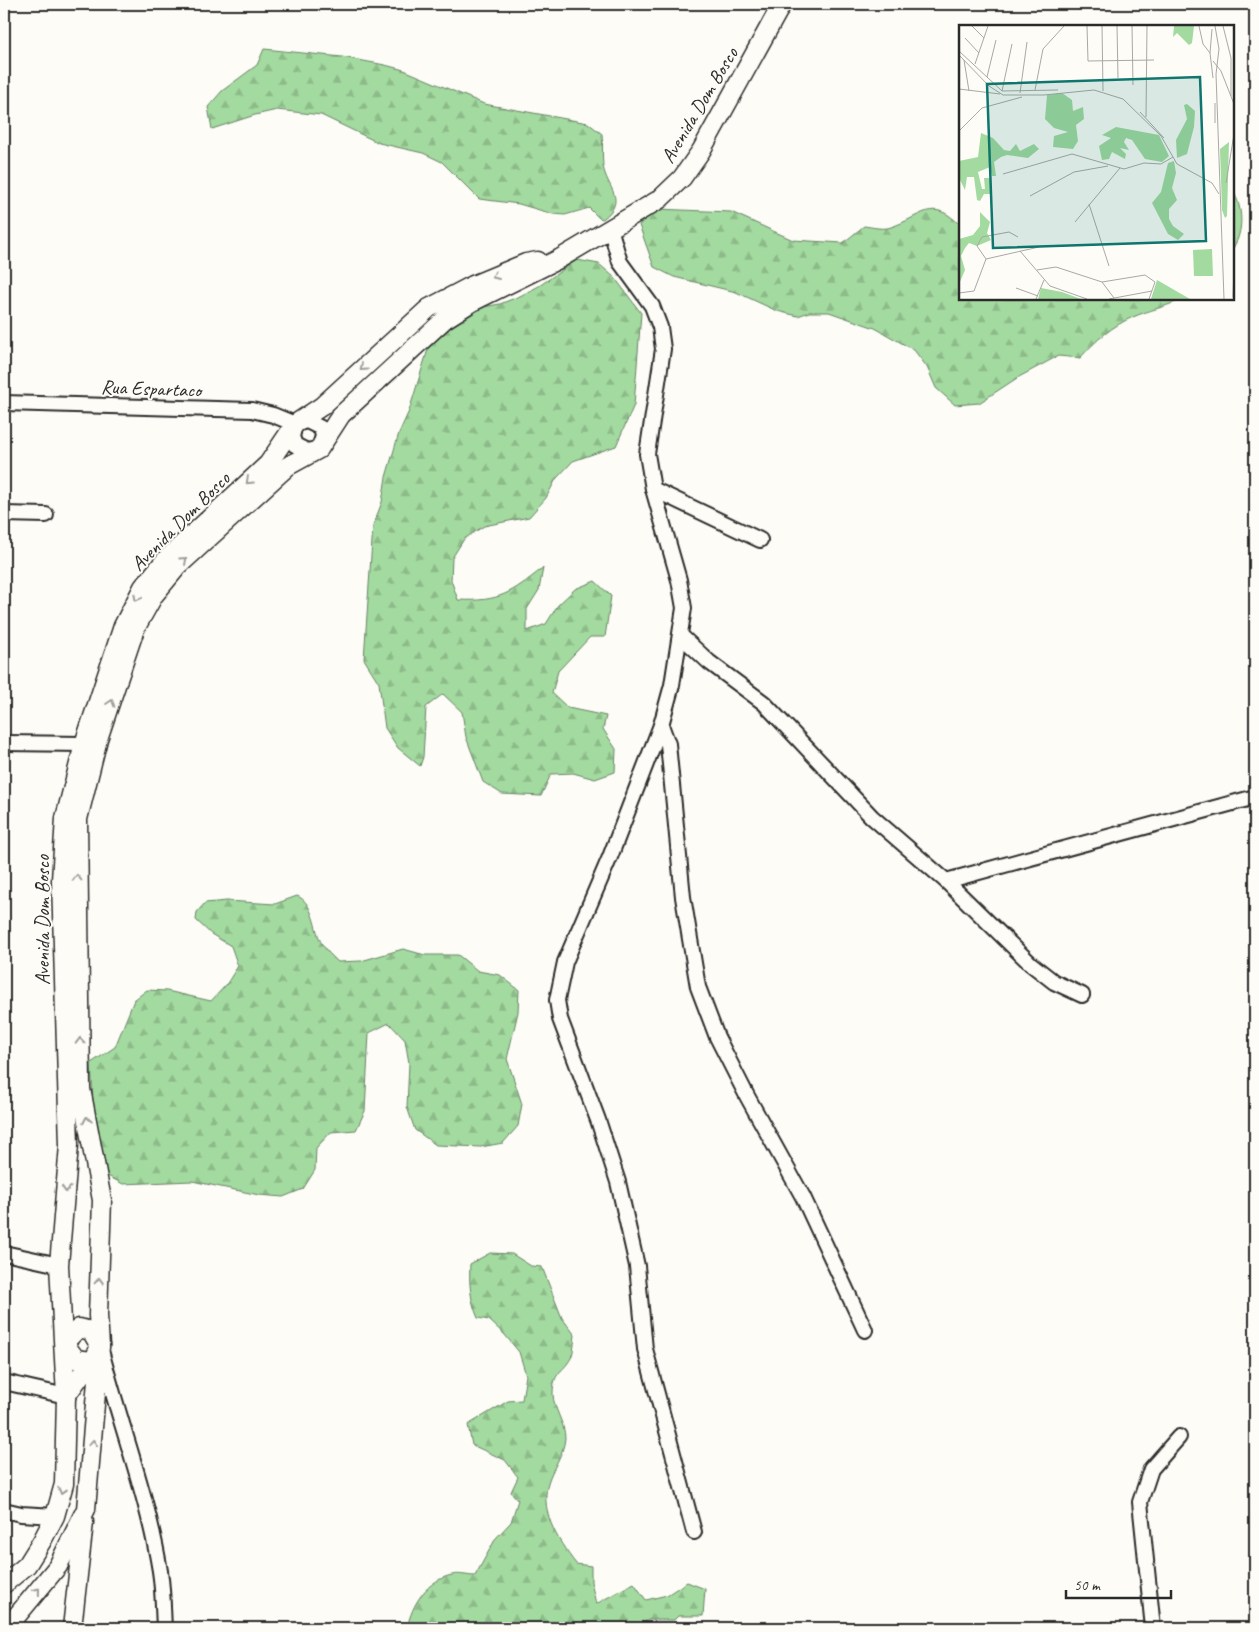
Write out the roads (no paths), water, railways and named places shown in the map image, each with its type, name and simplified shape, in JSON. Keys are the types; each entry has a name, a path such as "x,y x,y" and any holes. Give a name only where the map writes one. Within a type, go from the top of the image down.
{"street":[{"name":"Avenida Dom Bosco","path":"74,1089 78,819 98,739 135,629 154,594 178,566 288,466 319,448 341,415 445,319 472,302 558,259 660,199 682,178 701,151 782,4"},
{"path":"610,228 620,262 652,306 660,327 663,349 647,454 653,489 679,580 684,608 672,685 661,725 610,857 565,962 557,1000 560,1019 598,1120 618,1182 637,1266 645,1349 694,1532"},
{"name":"Avenida Dom Bosco","path":"74,1089 61,880 64,818 84,744 122,626 143,587 167,558 268,464 295,424 322,406 429,308 473,285 526,263 558,259"},
{"name":"Rua Espartaco","path":"4,403 252,410 272,414 295,424"},
{"path":"307,421 322,428 323,436 319,448 307,451 295,445 292,438 295,424 307,421"},
{"path":"653,489 760,540"},
{"path":"4,514 46,515"},
{"path":"681,636 710,662 764,703 872,817 946,881 1031,964 1054,982 1082,994"},
{"path":"661,725 668,744 683,897 698,987 717,1037 803,1198 865,1330"},
{"path":"4,743 84,744"},
{"path":"946,881 1255,797"},
{"path":"4,1584 27,1564 55,1516 64,1484 66,1396 59,1265 74,1089"},
{"path":"72,1628 86,1509 98,1315 102,1200 74,1089"},
{"path":"4,1253 59,1265"},
{"path":"64,1343 79,1328 91,1331 95,1353 114,1400 133,1458 160,1572 164,1628"},
{"path":"64,1343 76,1359 95,1353"},
{"path":"66,1396 95,1353"},
{"path":"4,1382 66,1396"},
{"path":"1153,1628 1140,1502 1151,1469 1179,1437"},
{"path":"4,1627 15,1618 58,1566 86,1509"},
{"path":"4,1510 21,1514 55,1516"}]}
